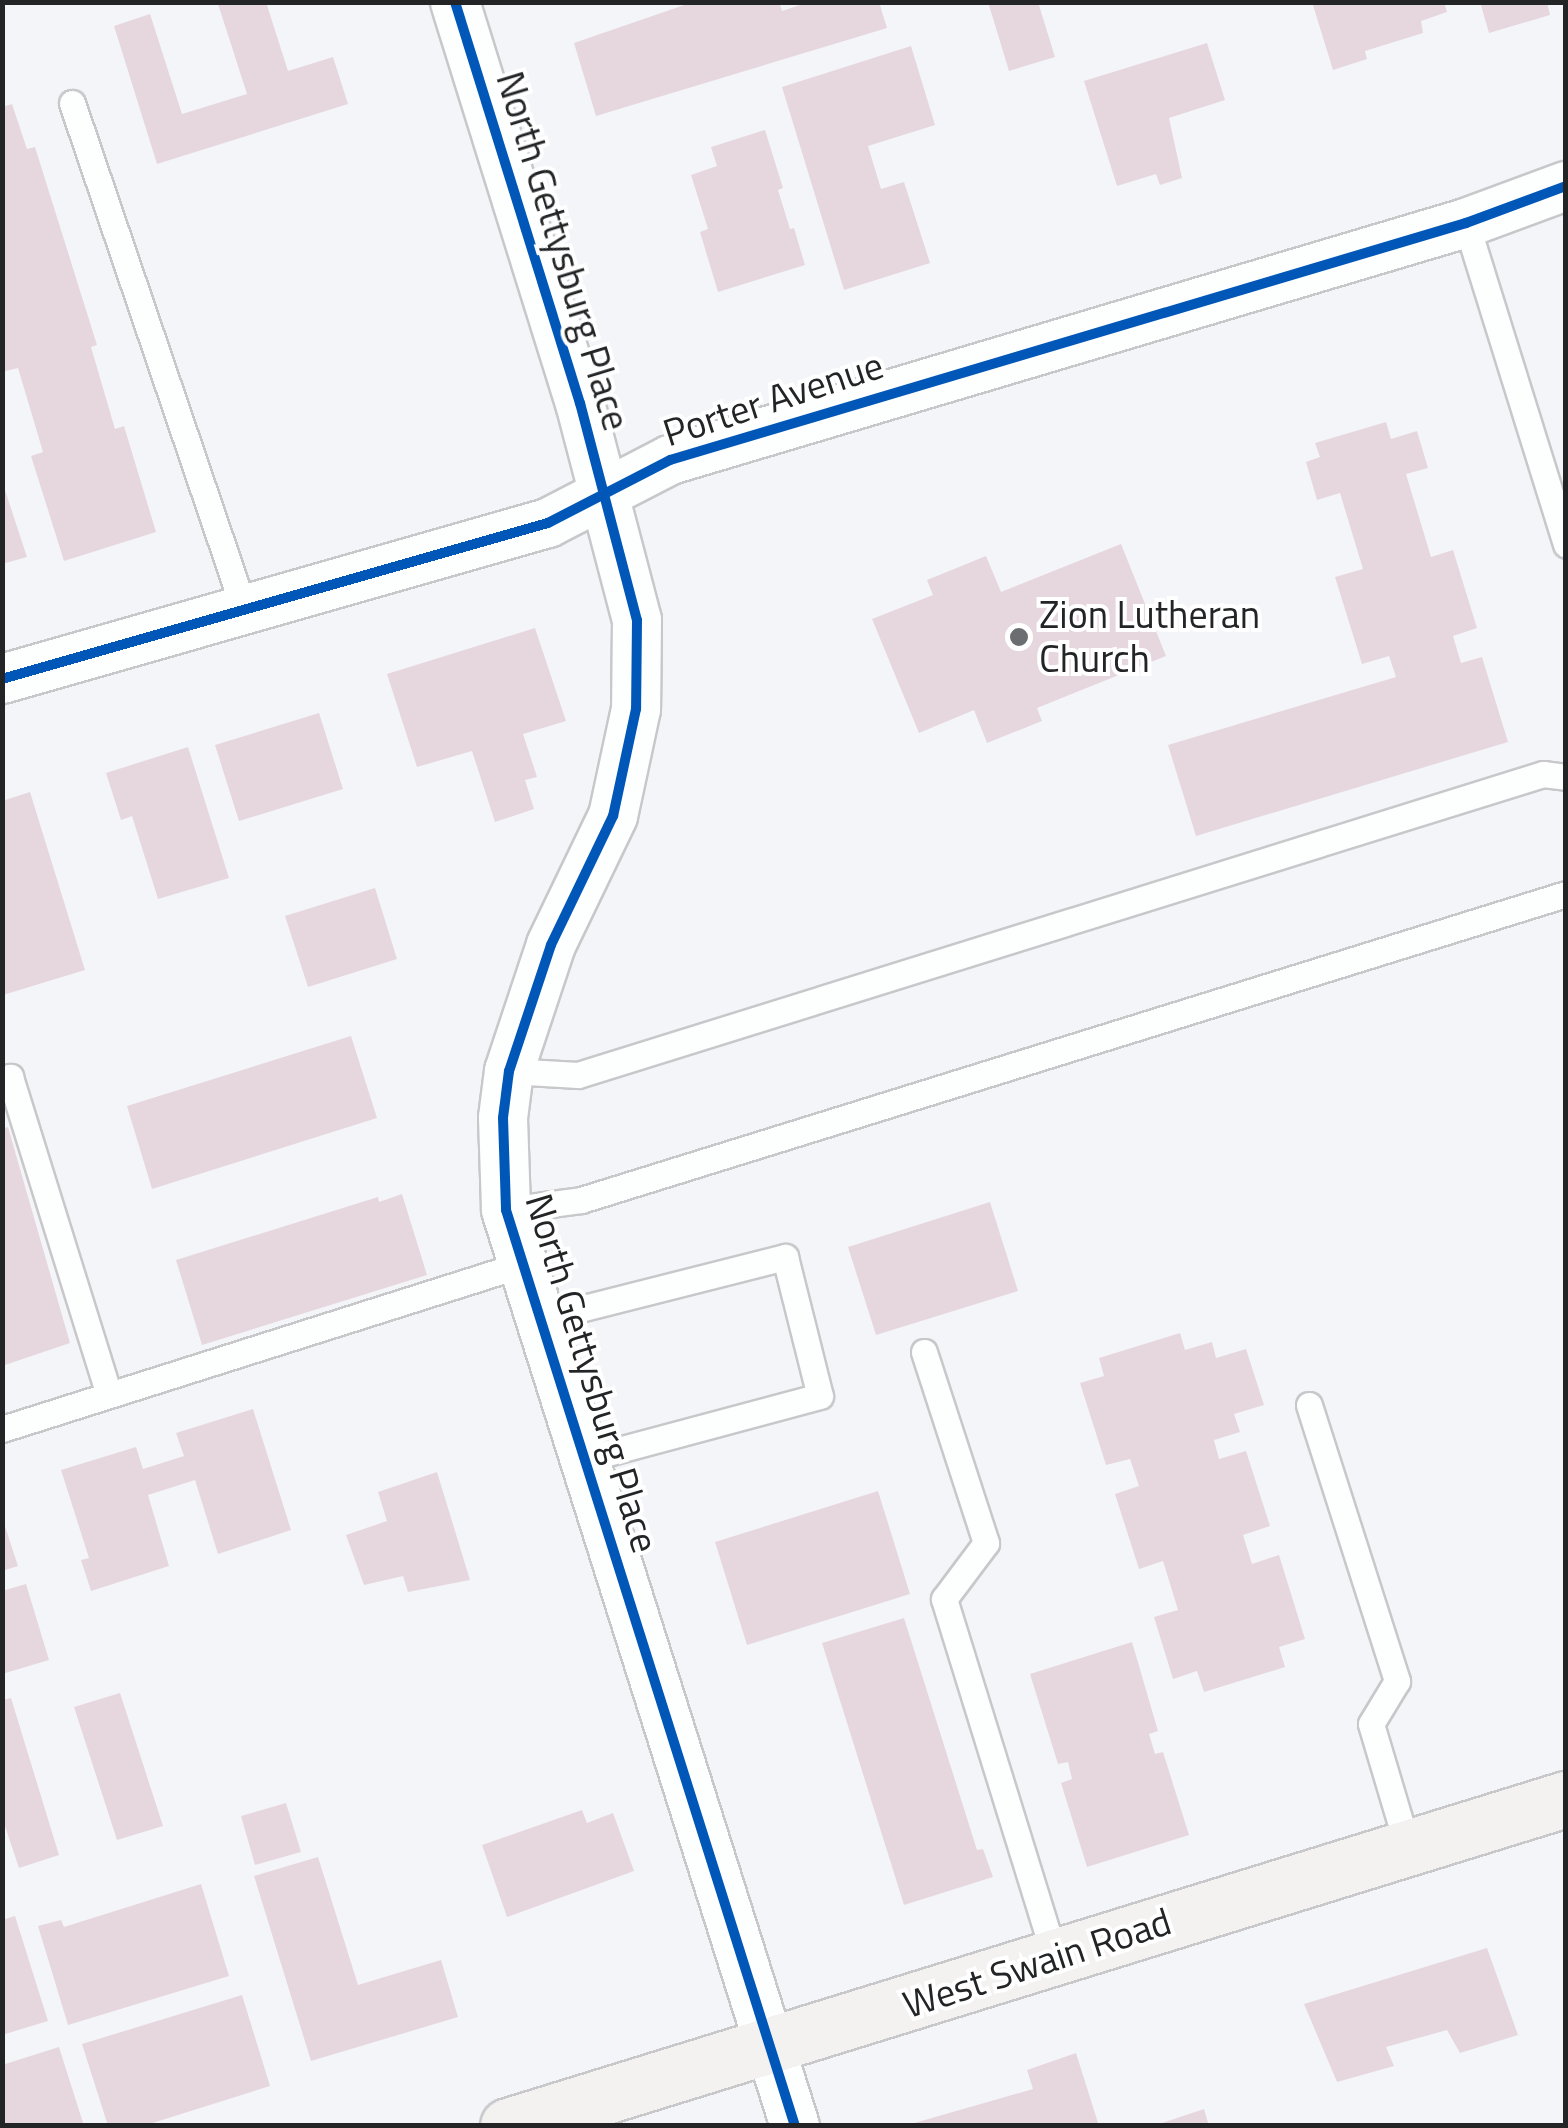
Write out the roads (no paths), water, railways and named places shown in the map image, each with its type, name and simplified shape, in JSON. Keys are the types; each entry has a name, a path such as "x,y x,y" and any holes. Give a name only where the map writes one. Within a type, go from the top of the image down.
{"street":[{"name":"North Gettysburg Place","path":"455,2 604,493 637,620 636,709 613,816 551,945 509,1071 503,1118 506,1210 794,2126"},
{"name":"Porter Avenue","path":"2,678 548,523 670,460 1466,224 1566,186"},
{"name":"West Swain Road","path":"508,2126 1407,1845 1564,1804"}],"lane":[{"path":"72,102 244,609"},
{"path":"1466,224 1566,544"},
{"path":"509,1071 578,1075 1543,774 1566,777"},
{"path":"506,1210 580,1200 1566,894"},
{"path":"2,1080 10,1077 108,1395"},
{"path":"540,1319 786,1258 820,1396 585,1460"},
{"path":"2,1429 523,1264"},
{"path":"924,1352 986,1543 944,1599 1055,1958"},
{"path":"1308,1405 1398,1681 1371,1724 1407,1845"}],"place":[{"name":"Zion Lutheran Church","path":"1019,637"}]}
